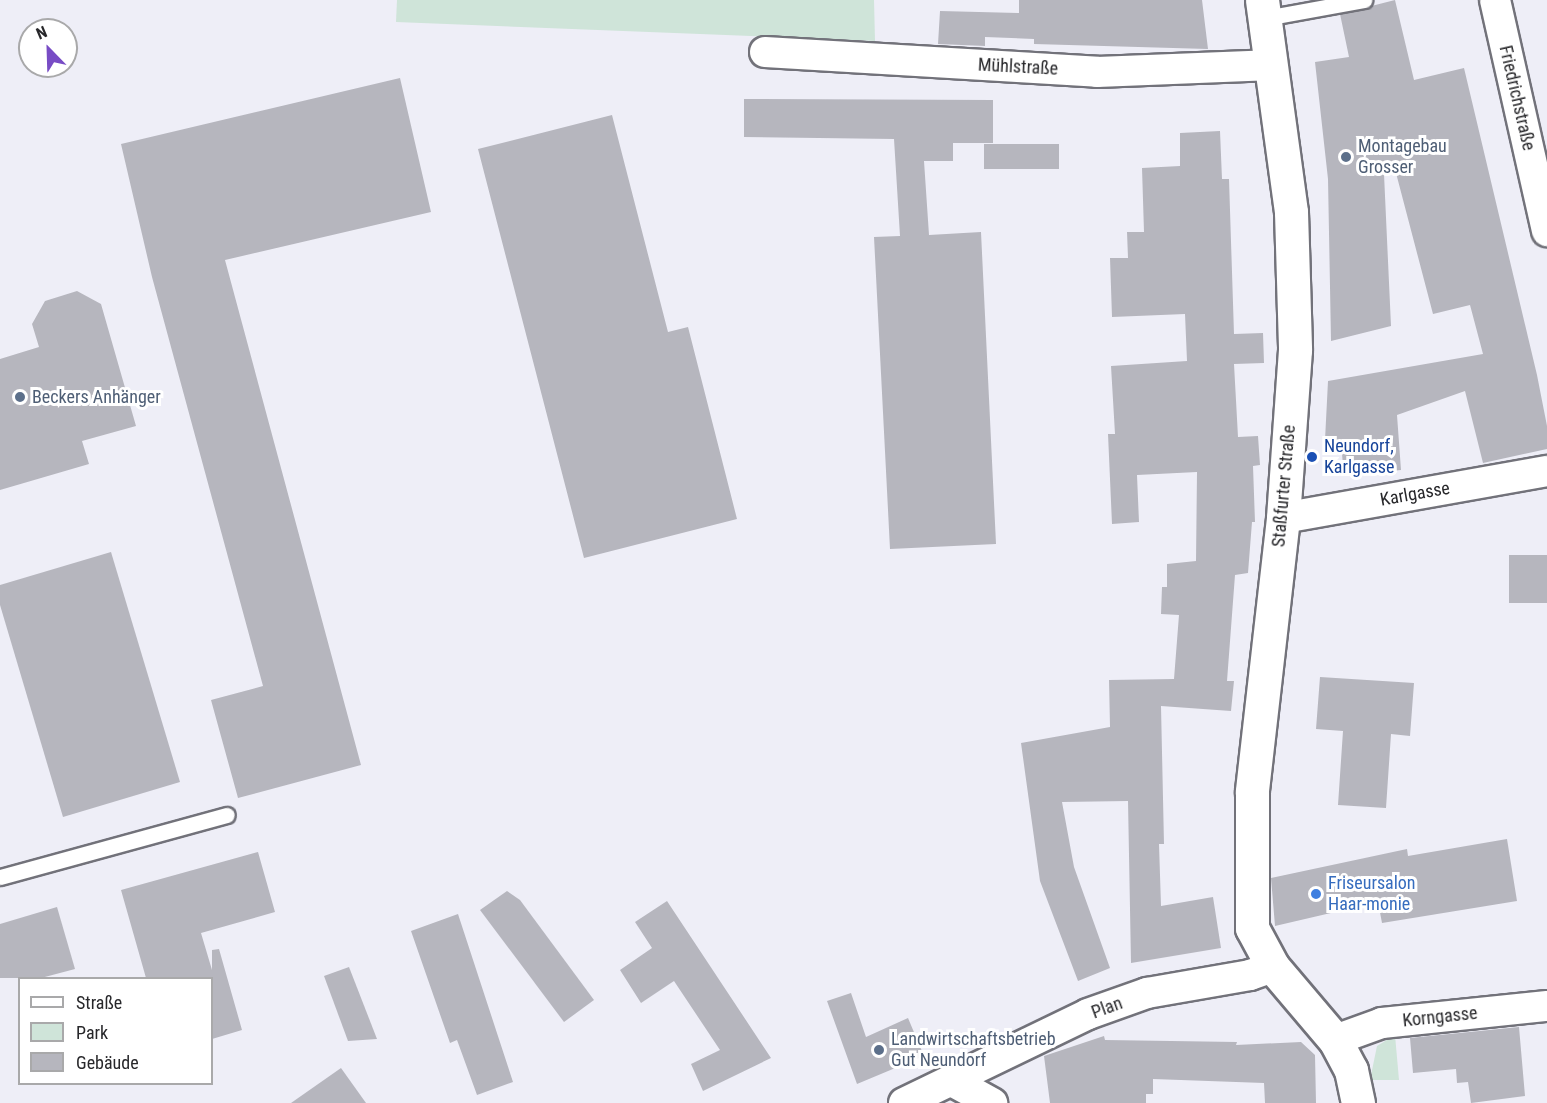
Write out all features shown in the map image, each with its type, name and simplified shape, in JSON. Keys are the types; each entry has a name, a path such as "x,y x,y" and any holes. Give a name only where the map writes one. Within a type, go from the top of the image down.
{"main road":[{"name":"Staßfurter Straße","path":"1263,9 1291,212 1295,350 1283,518 1255,758 1250,877 1252,928 1273,967 1335,1040 1351,1070 1358,1103"}],"street":[{"name":"Friedrichstraße","path":"1495,0 1547,231"},
{"name":"Mühlstraße","path":"765,52 1097,72 1272,65"},
{"name":"Karlgasse","path":"1283,518 1547,471"},
{"name":"Plan","path":"904,1103 1088,1014 1137,997 1250,975 1273,967"},
{"name":"Korngasse","path":"1335,1040 1382,1023 1547,1006"},
{"path":"952,1081 992,1103"}],"lane":[{"path":"1263,9 1364,0"},
{"path":"0,877 227,814"}],"green space":[{"path":"397,0 874,0 875,41 396,22"},
{"path":"1395,1035 1399,1080 1370,1080 1377,1046"}],"building":[{"path":"1019,0 1202,0 1208,49 1034,44 1034,39 985,37 985,46 938,44 940,11 1019,13"},
{"path":"1395,0 1414,80 1464,68 1537,375 1547,426 1547,449 1483,463 1465,391 1397,415 1401,470 1351,475 1343,466 1341,441 1325,440 1328,381 1483,354 1470,305 1433,314 1396,173 1384,174 1391,326 1331,341 1328,179 1315,62 1349,57 1340,14"},
{"path":"400,78 431,212 225,260 361,765 238,798 211,700 263,686 152,277 121,144"},
{"path":"744,99 993,100 993,143 953,143 953,161 924,161 929,235 981,232 996,544 890,549 874,237 900,236 894,139 744,137"},
{"path":"612,115 668,332 688,327 737,519 584,558 478,149"},
{"path":"1220,131 1222,179 1229,179 1234,334 1263,333 1264,363 1234,364 1238,437 1258,436 1260,465 1253,466 1255,522 1252,522 1248,573 1235,575 1227,681 1234,681 1231,711 1161,706 1164,844 1159,844 1161,906 1213,897 1221,948 1131,963 1128,801 1062,802 1074,867 1110,968 1078,981 1040,881 1021,743 1110,727 1109,680 1174,679 1179,615 1161,614 1162,587 1167,587 1167,564 1196,561 1197,472 1137,475 1139,522 1112,524 1108,434 1115,434 1111,366 1187,361 1185,314 1112,317 1110,258 1128,258 1127,232 1144,232 1142,168 1180,166 1180,133"},
{"path":"984,144 1059,144 1059,169 984,169"},
{"path":"77,291 101,304 136,426 82,441 89,464 0,490 0,359 39,347 32,324 45,301"},
{"path":"111,552 180,782 63,817 0,605 0,585"},
{"path":"1509,555 1547,555 1547,603 1509,603"},
{"path":"1320,677 1414,683 1410,736 1391,734 1386,808 1338,805 1343,731 1316,729"},
{"path":"1507,839 1517,901 1382,923 1378,902 1275,926 1271,878 1407,849 1408,856"},
{"path":"258,852 275,912 201,933 212,970 212,950 219,949 242,1030 213,1039 213,977 146,977 121,890"},
{"path":"507,891 520,900 594,1000 564,1022 480,910"},
{"path":"667,901 771,1058 703,1091 691,1064 720,1050 674,981 641,1003 620,970 652,948 635,922"},
{"path":"57,907 75,969 45,977 0,978 0,924"},
{"path":"458,914 513,1082 477,1095 457,1040 450,1043 411,931"},
{"path":"349,967 377,1039 348,1041 324,976"},
{"path":"851,993 866,1037 908,1018 924,1056 857,1084 827,1001"},
{"path":"1519,1027 1525,1096 1471,1103 1468,1082 1457,1083 1456,1069 1413,1073 1410,1038"},
{"path":"1104,1036 1105,1040 1237,1042 1236,1045 1301,1042 1315,1055 1316,1103 1265,1103 1264,1083 1153,1079 1153,1094 1146,1094 1146,1103 1050,1103 1044,1056"},
{"path":"341,1068 366,1103 291,1103"}],"place":[{"name":"Montagebau Grosser","path":"1346,157"},
{"name":"Beckers Anhänger","path":"20,397"},
{"name":"Neundorf, Karlgasse","path":"1312,457"},
{"name":"Friseursalon Haar-monie","path":"1316,894"},
{"name":"Landwirtschaftsbetrieb Gut Neundorf","path":"879,1050"}]}
